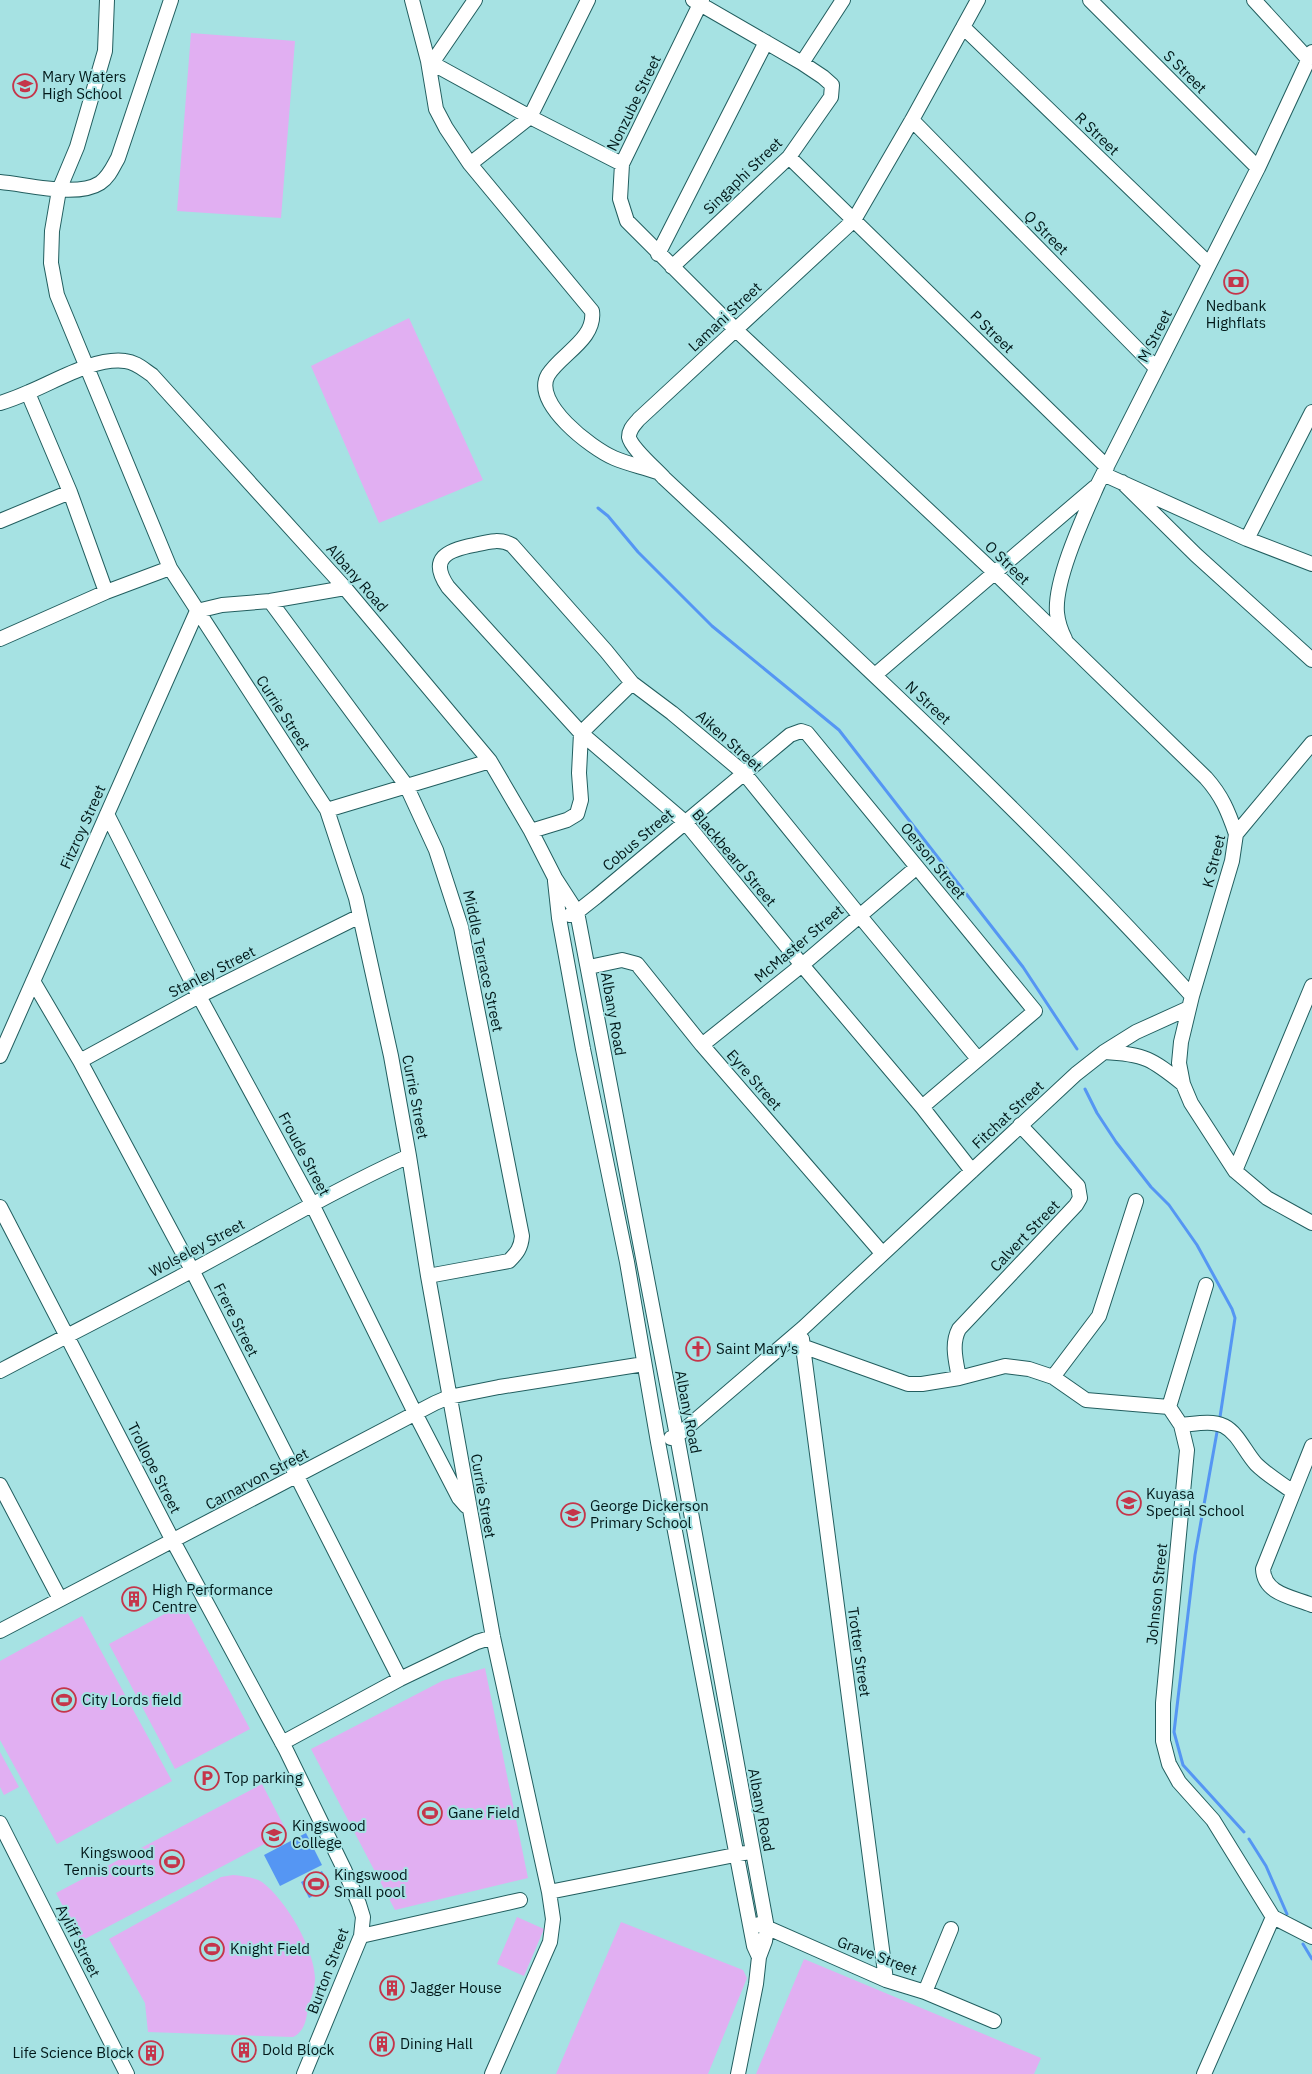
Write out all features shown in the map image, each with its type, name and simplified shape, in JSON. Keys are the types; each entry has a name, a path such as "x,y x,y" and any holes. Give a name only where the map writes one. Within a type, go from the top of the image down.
{"street":[{"path":"86,367 56,295 51,264 52,231 59,190 77,147 105,51 107,0"},
{"path":"0,182 59,190 89,188 100,183 110,173 118,158 170,0"},
{"path":"412,0 430,62 436,109 446,128 470,164 592,312 592,324 588,332 555,366 545,382 546,396 555,411 592,445 613,458 659,472"},
{"path":"430,62 475,0"},
{"path":"470,164 530,118 588,0"},
{"path":"802,63 843,0"},
{"name":"Lamani Street","path":"632,444 629,436 631,429 639,419 854,220 978,0"},
{"name":"S Street","path":"1090,0 1258,168"},
{"path":"1254,0 1310,55"},
{"name":"Singaphi Street","path":"672,267 789,157 831,97 832,90 830,82 802,63 698,1"},
{"name":"Nonzube Street","path":"698,1 622,164 620,198 627,221 736,330"},
{"name":"R Street","path":"963,27 1209,264"},
{"path":"658,254 766,42"},
{"name":"M Street","path":"1066,642 1060,628 1057,613 1058,595 1076,539 1103,475 1258,168 1310,55"},
{"path":"430,62 530,118 622,164"},
{"name":"Q Street","path":"912,120 1156,368"},
{"name":"P Street","path":"789,157 854,220 1103,475 1247,540 1312,564"},
{"name":"O Street","path":"736,330 994,572 1206,778 1227,807 1236,834"},
{"name":"Albany Road","path":"0,403 28,393 86,367 112,361 124,360 136,363 152,375 345,588 490,761 531,831 555,878 577,912 677,1436 767,1928 765,1941 758,1957"},
{"name":"Currie Street","path":"86,367 170,568 327,810 360,916 391,1056 469,1511 493,1637 549,1892 553,1919 550,1942 492,2074"},
{"path":"28,393 70,492 106,592"},
{"path":"1247,540 1312,412"},
{"name":"N Street","path":"632,444 659,472 972,766 1134,932 1191,1002"},
{"path":"875,675 1103,475"},
{"name":"P Street","path":"1122,482 1196,555 1312,660"},
{"path":"0,521 70,492"},
{"name":"Aiken Street","path":"441,560 445,554 460,548 494,541 505,541 512,545 632,683 672,712 744,773 978,1059"},
{"name":"Blackbeard Street","path":"441,560 440,572 448,587 580,733 685,822 922,1107 972,1171"},
{"path":"0,639 106,592 170,568"},
{"path":"197,611 222,605 270,601 345,588"},
{"name":"Middle Terrace Street","path":"270,601 406,785 436,850 449,884 461,927 522,1236 519,1252 509,1261 428,1276"},
{"name":"Fitzroy Street","path":"0,1056 197,611"},
{"path":"531,831 567,820 577,814 581,800 579,773 580,733 632,683"},
{"name":"Cobus Street","path":"559,918 577,912 790,735 800,731 807,733"},
{"name":"Oerson Street","path":"807,733 1035,1011 978,1059"},
{"name":"K Street","path":"1191,1002 1232,861 1236,834 1312,743"},
{"path":"327,810 490,761"},
{"name":"Froude Street","path":"106,814 199,996 312,1204 459,1498 469,1511"},
{"name":"McMaster Street","path":"702,1045 802,965 917,867"},
{"name":"Albany Road","path":"555,878 559,918 627,1262 658,1442 758,1957 756,1984 738,2074"},
{"name":"Stanley Street","path":"80,1061 199,996 360,916"},
{"name":"Eyre Street","path":"589,967 622,960 636,964 702,1045 882,1253"},
{"name":"Frere Street","path":"33,981 80,1061 192,1270 400,1679"},
{"path":"1235,1171 1312,986"},
{"path":"1191,1002 1179,1064 1183,1084 1199,1117 1235,1171 1267,1198 1312,1223"},
{"name":"Fitchat Street","path":"658,1442 677,1436 802,1328 1076,1074 1104,1052 1191,1002"},
{"path":"584,1049 602,1046"},
{"path":"1104,1052 1132,1053 1156,1062 1183,1084"},
{"path":"922,1107 978,1059"},
{"name":"Calvert Street","path":"959,1378 954,1345 954,1338 959,1329 1076,1205 1080,1198 1078,1186 1020,1124"},
{"name":"Wolseley Street","path":"0,1371 192,1270 312,1204 409,1156"},
{"path":"1053,1377 1099,1316 1136,1201"},
{"name":"Trollope Street","path":"0,1207 173,1541 282,1743"},
{"path":"627,1262 642,1258"},
{"path":"802,1346 908,1384 922,1384 959,1378 1006,1366 1029,1369 1053,1377 1086,1400 1169,1407 1206,1285"},
{"name":"Trotter Street","path":"802,1328 802,1346 886,1980"},
{"name":"Carnarvon Street","path":"0,1631 415,1413 449,1397 499,1387 644,1364"},
{"name":"Johnson Street","path":"1169,1407 1181,1424 1187,1450 1163,1703 1163,1741 1169,1764 1179,1782 1213,1820 1273,1916"},
{"path":"1181,1424 1210,1423 1223,1426 1232,1431 1256,1464 1294,1492"},
{"path":"1312,1446 1263,1569 1263,1577 1271,1589 1312,1605"},
{"path":"0,1485 60,1599"},
{"path":"679,1552 696,1547"},
{"path":"282,1743 400,1679 477,1642 493,1637"},
{"path":"699,1655 715,1651"},
{"name":"Burton Street","path":"282,1743 344,1869 363,1917 361,1936 304,2074"},
{"name":"Ayliff Street","path":"0,1823 127,2074"},
{"path":"0,1852 8,1838"},
{"path":"549,1892 752,1851"},
{"path":"361,1936 520,1900"},
{"path":"1204,2074 1273,1916 1312,1936"},
{"name":"Grave Street","path":"749,1918 767,1928 886,1980 926,1992 994,2021"},
{"path":"926,1992 951,1929"}],"shaded area":[{"path":"191,33 295,41 281,218 177,211"},
{"path":"409,318 483,480 379,523 311,366"},
{"path":"183,1604 250,1729 175,1769 109,1644"},
{"name":"City Lords field","path":"82,1616 172,1781 57,1844 0,1740 0,1661"},
{"name":"Gane Field","path":"485,1668 528,1878 395,1910 311,1749 442,1681"},
{"path":"0,1752 19,1787 4,1795 0,1787"},
{"name":"Kingswood Tennis courts","path":"262,1784 287,1832 81,1941 56,1893"},
{"name":"Knight Field","path":"233,1875 259,1880 271,1890 289,1912 304,1939 310,1953 315,1978 306,2021 300,2032 293,2037 148,2032 145,2003 109,1939 221,1877"},
{"path":"517,1917 544,1929 524,1976 497,1964"},
{"path":"621,1922 743,1970 747,1978 708,2074 556,2074"},
{"path":"804,1959 1041,2058 1034,2074 756,2074"}],"water":[{"path":"306,1833 322,1865 280,1886 264,1855"},
{"name":"Kingswood Small pool","path":"322,1871 330,1887 309,1898 301,1882"}],"waterway":[{"path":"598,508 608,516 638,552 712,626 839,730 1023,967 1077,1049"},
{"path":"1085,1089 1097,1113 1116,1142 1151,1187 1169,1205 1197,1245 1232,1309 1235,1318 1220,1417"},
{"path":"1217,1432 1195,1555 1174,1732 1183,1765 1244,1832"},
{"path":"1249,1839 1266,1866 1287,1914"},
{"path":"1303,1944 1312,1959"}],"place":[{"name":"Mary Waters High School","path":"25,86"},
{"name":"Nedbank Highflats","path":"1236,282"},
{"name":"Saint Mary's","path":"698,1349"},
{"name":"Kuyasa Special School","path":"1129,1503"},
{"name":"George Dickerson Primary School","path":"573,1515"},
{"name":"High Performance Centre","path":"134,1599"},
{"name":"City Lords field","path":"64,1700"},
{"name":"Top parking","path":"207,1778"},
{"name":"Gane Field","path":"430,1813"},
{"name":"Kingswood College","path":"274,1835"},
{"name":"Kingswood Tennis courts","path":"172,1862"},
{"name":"Kingswood Small pool","path":"316,1884"},
{"name":"Knight Field","path":"212,1949"},
{"name":"Jagger House","path":"392,1988"},
{"name":"Dining Hall","path":"382,2044"},
{"name":"Dold Block","path":"244,2050"},
{"name":"Life Science Block","path":"151,2053"}]}
